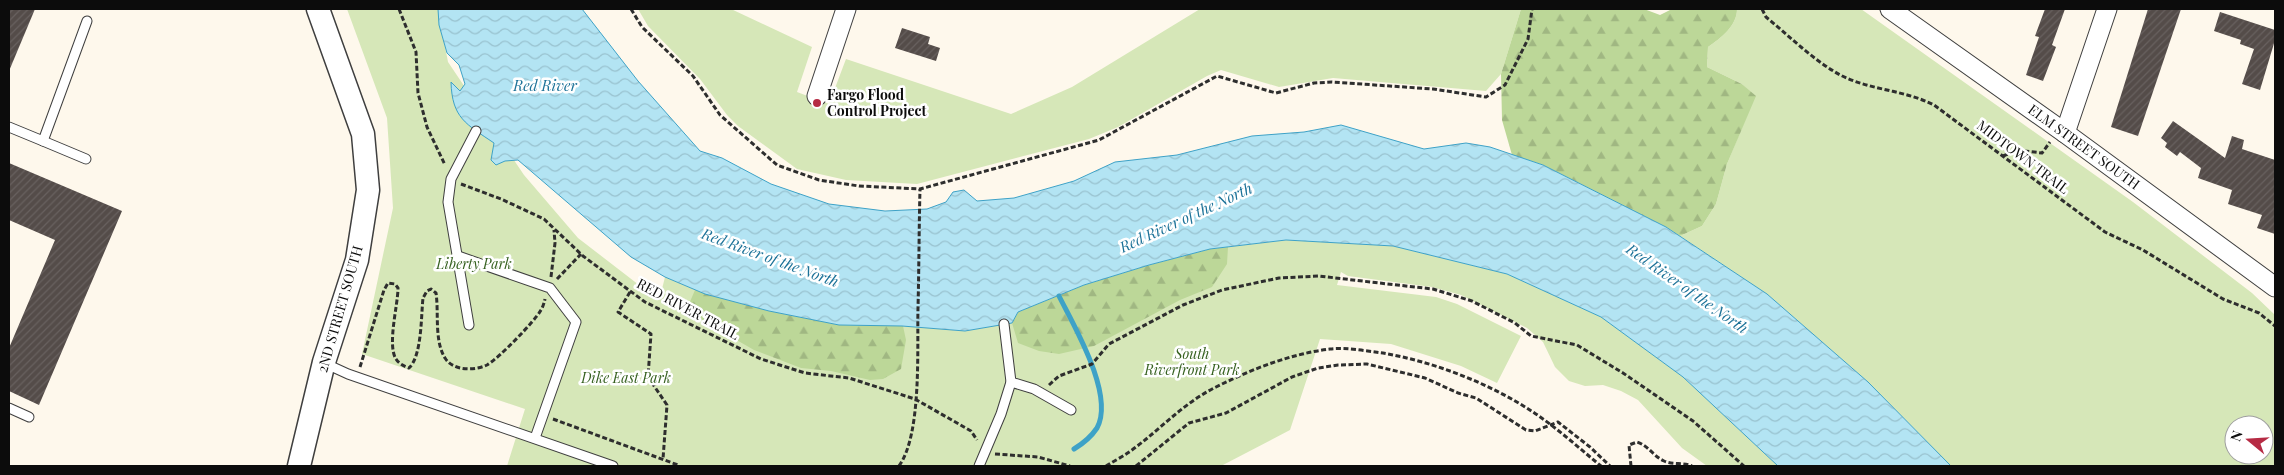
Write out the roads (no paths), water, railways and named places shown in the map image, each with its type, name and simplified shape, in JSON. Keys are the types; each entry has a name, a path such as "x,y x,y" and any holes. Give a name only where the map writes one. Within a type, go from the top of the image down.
{"street":[{"name":"2ND STREET SOUTH","path":"299,466 324,362 357,260 368,190 364,134 318,9"},
{"path":"817,96 846,9"},
{"name":"ELM STREET SOUTH","path":"1890,9 2065,133 2275,287"},
{"path":"2065,133 2107,9"}],"lane":[{"path":"42,140 86,22"},
{"path":"9,127 86,159"},
{"path":"469,325 448,202 451,178 476,131"},
{"path":"458,256 550,288 576,322 535,438"},
{"path":"979,466 986,452 1010,382 1004,324"},
{"path":"324,362 357,377 613,466"},
{"path":"1010,382 1039,392 1071,410"},
{"path":"9,408 29,417"}],"water":[{"name":"Red River","path":"438,9 582,9 638,81 700,151 722,158 771,184 829,204 885,211 927,209 946,202 953,192 964,190 977,201 1014,198 1074,181 1115,162 1177,155 1252,136 1304,132 1341,125 1424,149 1466,143 1490,147 1543,165 1666,227 1767,294 1868,382 1951,466 1778,466 1683,377 1601,317 1507,274 1393,246 1286,240 1210,249 1084,285 1018,312 1012,323 965,331 902,326 839,325 769,311 705,294 665,277 631,257 518,160 505,161 496,165 491,160 494,143 468,125 462,119 454,104 451,82 460,91 465,84 459,65 447,53 439,25"}],"waterway":[{"path":"1059,296 1090,361 1101,398 1101,414 1097,428 1087,440 1074,449"}],"place":[{"name":"Fargo Flood Control Project","path":"817,103"}],"water label":[{"name":"Red River of the North","path":"1186,218"},
{"name":"Red River of the North","path":"770,258"},
{"name":"Red River of the North","path":"1687,289"}],"park label":[{"name":"Liberty Park","path":"474,264"},
{"name":"South Riverfront Park","path":"1192,362"},
{"name":"Dike East Park","path":"626,378"}]}
